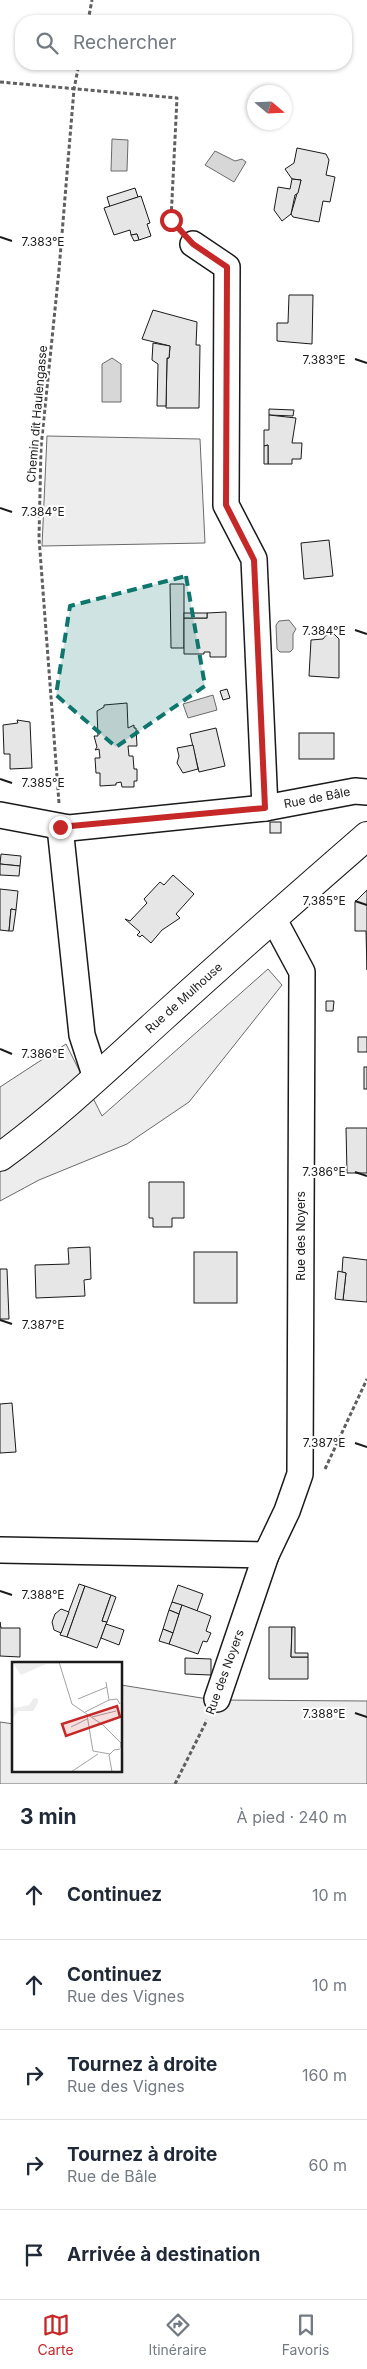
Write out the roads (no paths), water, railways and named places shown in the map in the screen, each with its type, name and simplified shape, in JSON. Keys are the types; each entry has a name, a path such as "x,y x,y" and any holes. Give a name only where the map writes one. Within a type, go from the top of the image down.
{"main road":[{"name":"Rue de Mulhouse","path":"0,1157 26,1138 96,1078 367,836"}],"street":[{"path":"193,244 227,267 226,505 254,560 265,808"},
{"name":"Rue de Bâle","path":"0,815 60,827 265,808 355,791 367,792"},
{"path":"60,827 82,1035 96,1078"},
{"name":"Rue des Noyers","path":"217,1699 266,1555 287,1511 300,1474 302,972 273,918"},
{"path":"0,1550 266,1555"}]}
